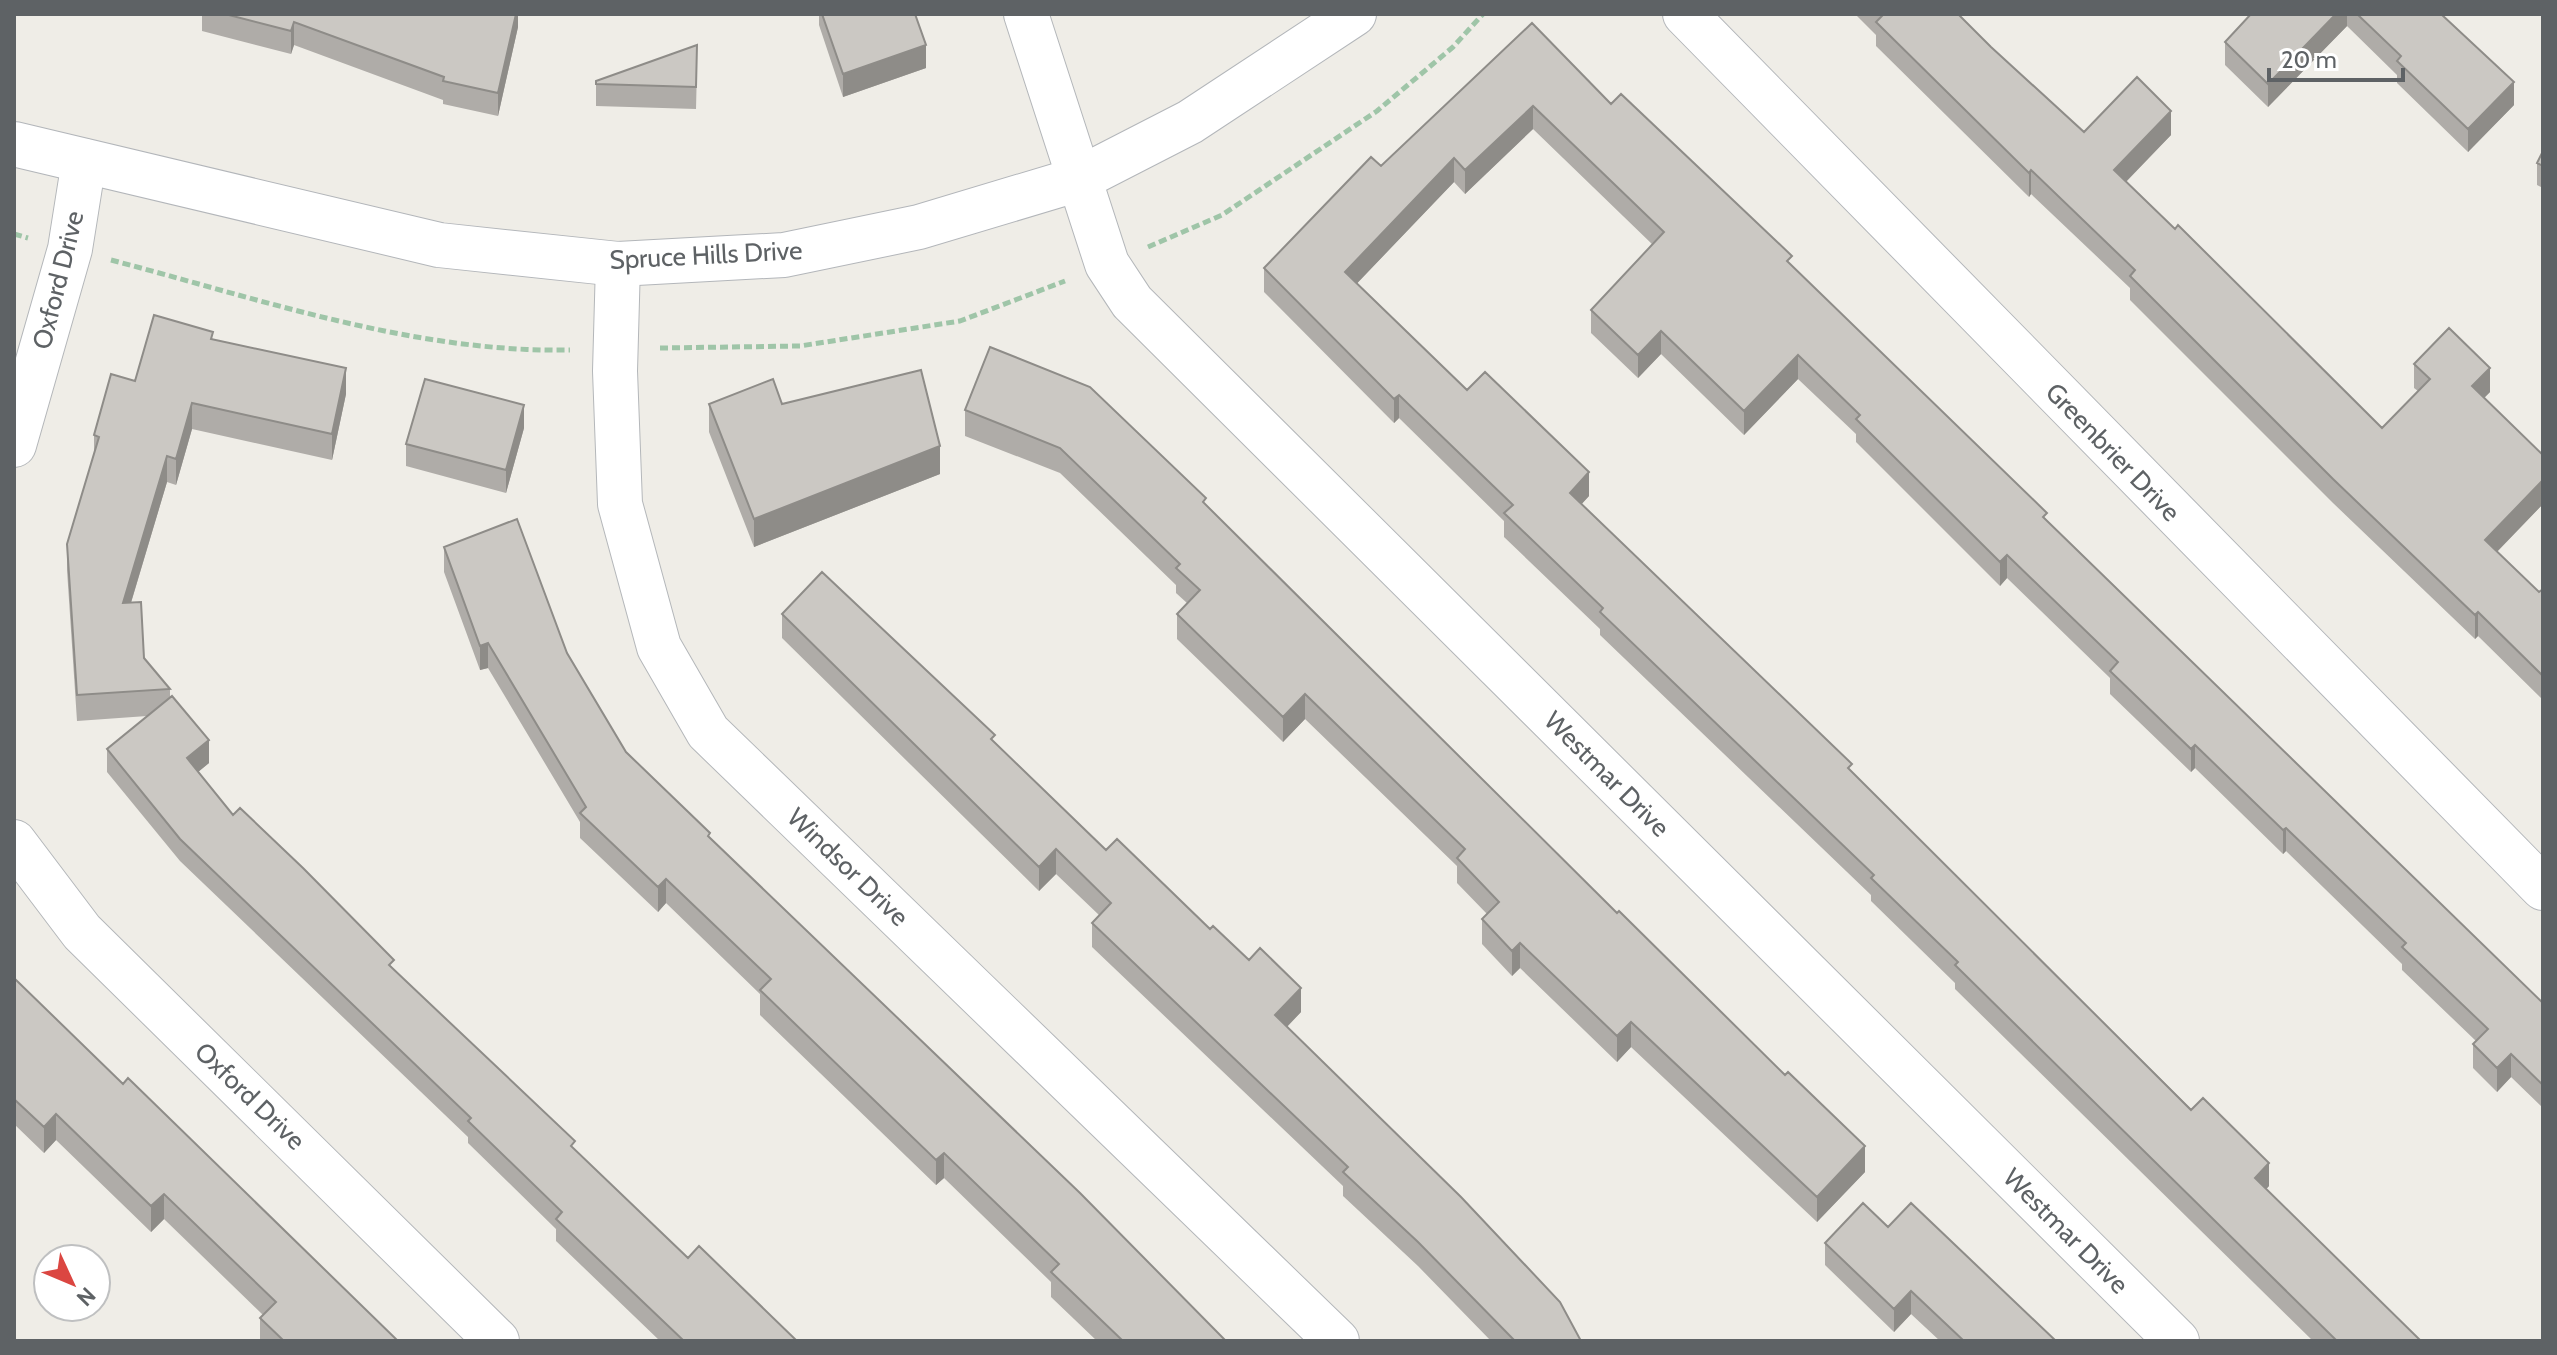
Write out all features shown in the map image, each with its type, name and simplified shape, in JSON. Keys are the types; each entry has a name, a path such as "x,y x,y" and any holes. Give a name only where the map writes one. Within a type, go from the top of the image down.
{"street":[{"name":"Westmar Drive","path":"1026,14 1107,264 1132,302 2177,1341"},
{"name":"Spruce Hills Drive","path":"14,144 439,245 618,264 784,255 919,227 1079,179 1190,122 1354,14"},
{"name":"Greenbrier Drive","path":"1685,14 2543,888"},
{"name":"Oxford Drive","path":"14,445 70,249 84,161"},
{"name":"Windsor Drive","path":"618,264 615,371 620,504 659,647 708,732 1337,1341"},
{"name":"Oxford Drive","path":"14,842 82,932 497,1341"}],"building":[{"path":"225,14 516,14 498,93 443,81 444,77 294,22 291,31"},
{"path":"822,14 915,14 926,45 843,74"},
{"path":"1879,14 1958,14 2084,132 2137,77 2171,111 2114,170 2175,229 2178,225 2382,428 2430,379 2414,364 2449,328 2490,368 2472,386 2543,455 2543,480 2485,540 2539,592 2543,589 2543,676 2333,479 2130,276 2135,270 2031,170 2029,173 1876,22 1882,16"},
{"path":"2251,14 2336,14 2268,84 2225,42"},
{"path":"2357,14 2441,14 2514,82 2468,129 2397,61 2401,56"},
{"path":"1532,23 1611,104 1621,94 1792,256 1787,261 2047,513 2043,517 2543,1003 2543,1085 2511,1054 2497,1068 2473,1044 2488,1029 2402,947 2406,943 2286,828 2283,830 2195,745 2191,749 2110,671 2118,662 2007,555 2000,562 1856,419 1860,415 1798,355 1744,411 1661,331 1638,355 1591,310 1664,232 1533,106 1465,170 1454,158 1345,272 1467,390 1485,372 1589,472 1570,493 1852,764 1848,768 2191,1110 2203,1098 2269,1163 2255,1178 2421,1341 2337,1341 1955,965 1958,962 1871,878 1874,875 1600,612 1603,608 1504,513 1513,505 1399,395 1394,399 1264,268 1371,157 1381,166"},
{"path":"697,45 696,87 596,84 596,81"},
{"path":"2543,151 2543,166 2537,163"},
{"path":"154,315 213,332 211,339 346,368 332,434 192,403 176,459 167,456 123,603 141,602 144,658 170,689 77,695 67,544 99,437 94,435 111,374 135,381"},
{"path":"990,347 1090,387 1206,498 1203,502 1617,913 1619,911 1785,1075 1788,1072 1865,1146 1817,1197 1631,1022 1617,1036 1520,943 1512,951 1482,919 1499,902 1457,858 1465,849 1305,694 1283,717 1177,614 1200,590 1176,568 1180,564 1060,448 965,410"},
{"path":"921,370 940,446 754,519 709,404 773,379 782,404"},
{"path":"425,379 524,405 506,470 406,444"},
{"path":"517,519 567,653 626,752 710,833 708,836 1080,1193 1226,1341 1123,1341 1051,1272 1059,1264 944,1153 936,1160 760,990 771,979 666,879 658,887 580,813 586,807 488,643 480,646 444,547"},
{"path":"822,572 995,735 991,739 1106,850 1117,839 1210,929 1213,926 1249,960 1260,948 1301,988 1275,1015 1461,1197 1560,1302 1581,1341 1515,1341 1418,1242 1343,1172 1348,1167 1092,923 1111,903 1056,849 1039,867 782,614"},
{"path":"172,696 209,740 187,758 233,815 240,808 303,868 394,960 389,965 575,1141 571,1146 688,1258 699,1246 797,1341 684,1341 556,1219 562,1212 468,1121 471,1118 180,839 107,749"},
{"path":"14,978 123,1084 128,1078 398,1341 284,1341 260,1318 276,1302 164,1194 151,1206 56,1114 44,1127 14,1099"},
{"path":"1863,1203 1888,1227 1911,1203 2056,1341 1964,1341 1911,1291 1894,1309 1825,1243"}]}
